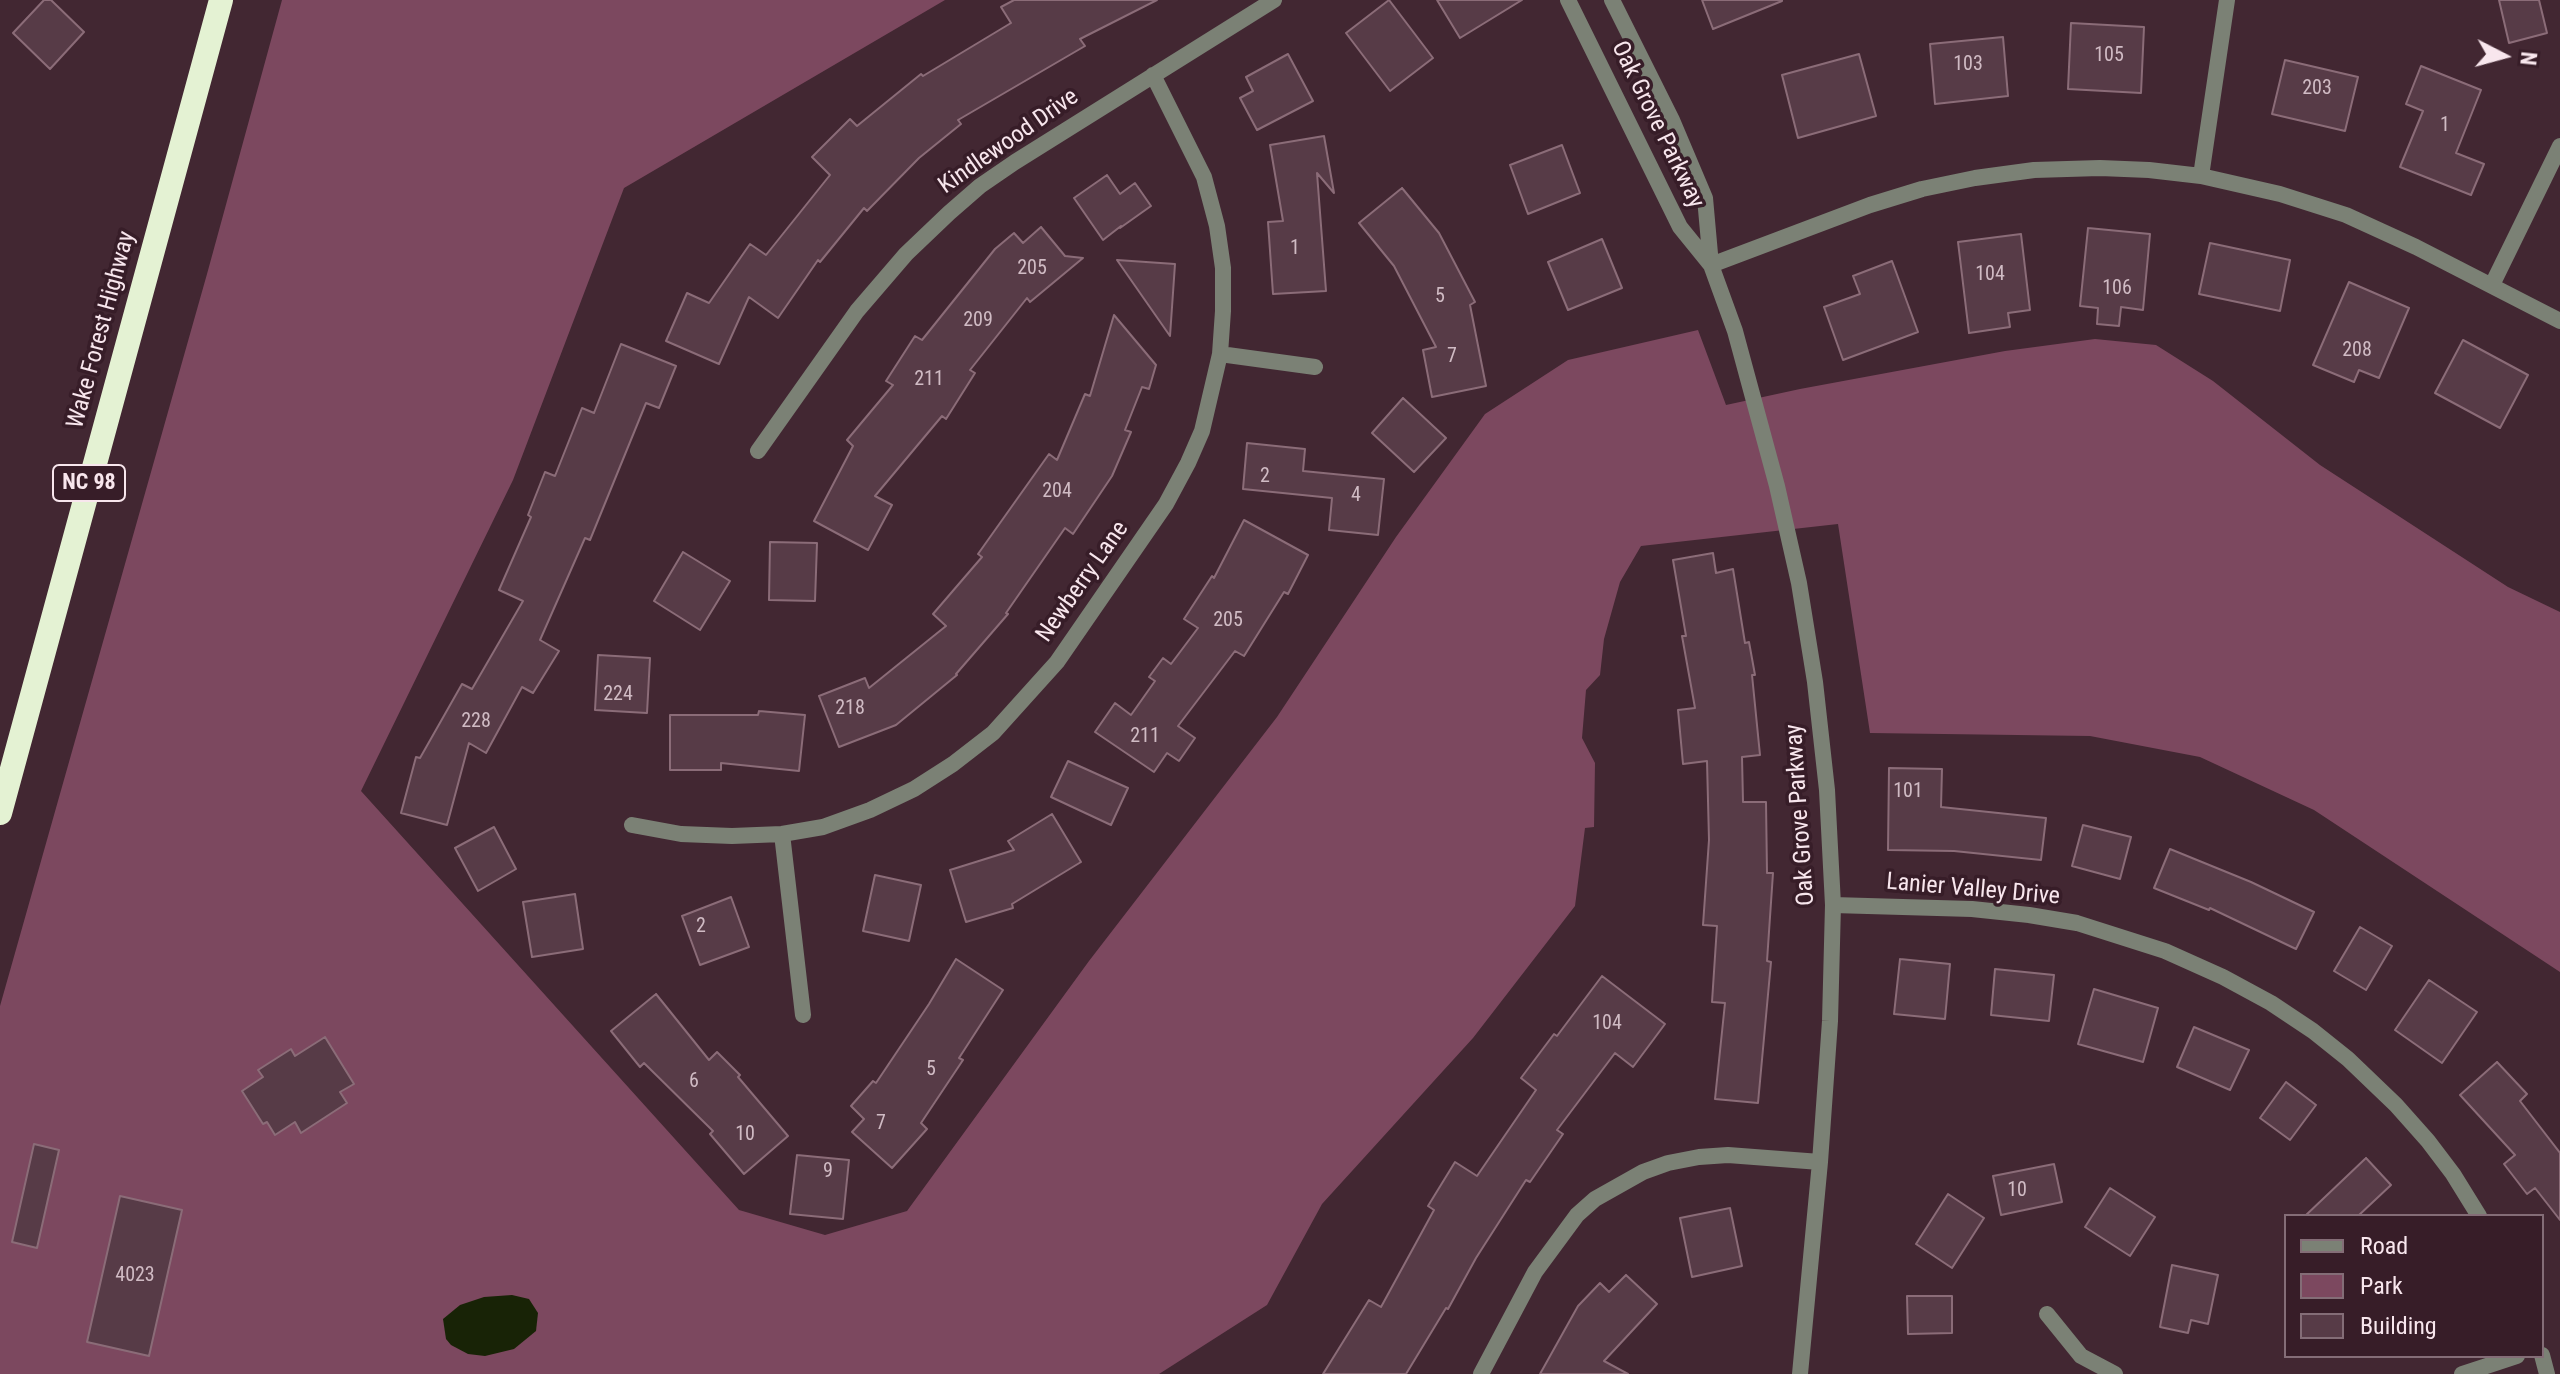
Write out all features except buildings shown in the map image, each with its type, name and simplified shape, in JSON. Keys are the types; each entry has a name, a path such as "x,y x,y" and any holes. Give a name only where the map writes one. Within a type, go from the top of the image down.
{"highway":[{"name":"Wake Forest Highway","path":"0,813 221,0"}],"street":[{"name":"Kindlewood Drive","path":"758,451 857,311 906,254 980,186 1274,0"},
{"name":"Oak Grove Parkway","path":"1568,0 1680,227 1711,265"},
{"name":"Oak Grove Parkway","path":"1612,0 1672,120 1705,198 1711,265 1735,331 1760,420 1799,583 1815,682 1827,790 1833,905 1830,1021 1800,1374"},
{"path":"2201,176 2227,0"},
{"name":"Newberry Lane","path":"632,825 681,834 782,834 823,827 870,810 914,789 993,733 1057,662 1166,504 1188,463 1202,431 1220,354 1223,268 1217,226 1204,177 1153,75"},
{"path":"2492,285 2560,146"},
{"path":"1711,265 1870,205 1922,189 2034,170 2149,170 2201,176 2280,194 2346,215 2560,321"},
{"path":"1220,354 1315,367"},
{"path":"782,834 803,1015"},
{"name":"Lanier Valley Drive","path":"1833,905 1972,909 2065,921 2165,951 2223,977 2271,1003 2348,1059 2428,1141 2478,1214"},
{"path":"1481,1374 1550,1248 1577,1215 1595,1199 1643,1172 1699,1157 1728,1155 1820,1162"},
{"path":"2047,1314 2081,1356 2115,1374"},
{"path":"2462,1374 2511,1358"}],"green space":[{"path":"282,0 945,0 624,188 513,480 361,791 739,1210 825,1235 907,1211 1089,961 1277,717 1396,537 1485,414 1568,360 1698,330 1726,405 2005,351 2095,339 2156,345 2213,381 2320,465 2508,587 2560,612 2560,972 2314,810 2200,757 2090,736 1870,733 1838,524 1641,546 1620,582 1604,639 1600,675 1586,690 1582,738 1595,763 1594,827 1585,828 1575,906 1473,1038 1322,1204 1267,1305 1159,1374 0,1374 0,1006"}],"shaded area":[{"path":"512,1295 529,1299 538,1313 536,1331 514,1349 485,1356 468,1354 446,1339 443,1319 460,1305 484,1297"}]}
